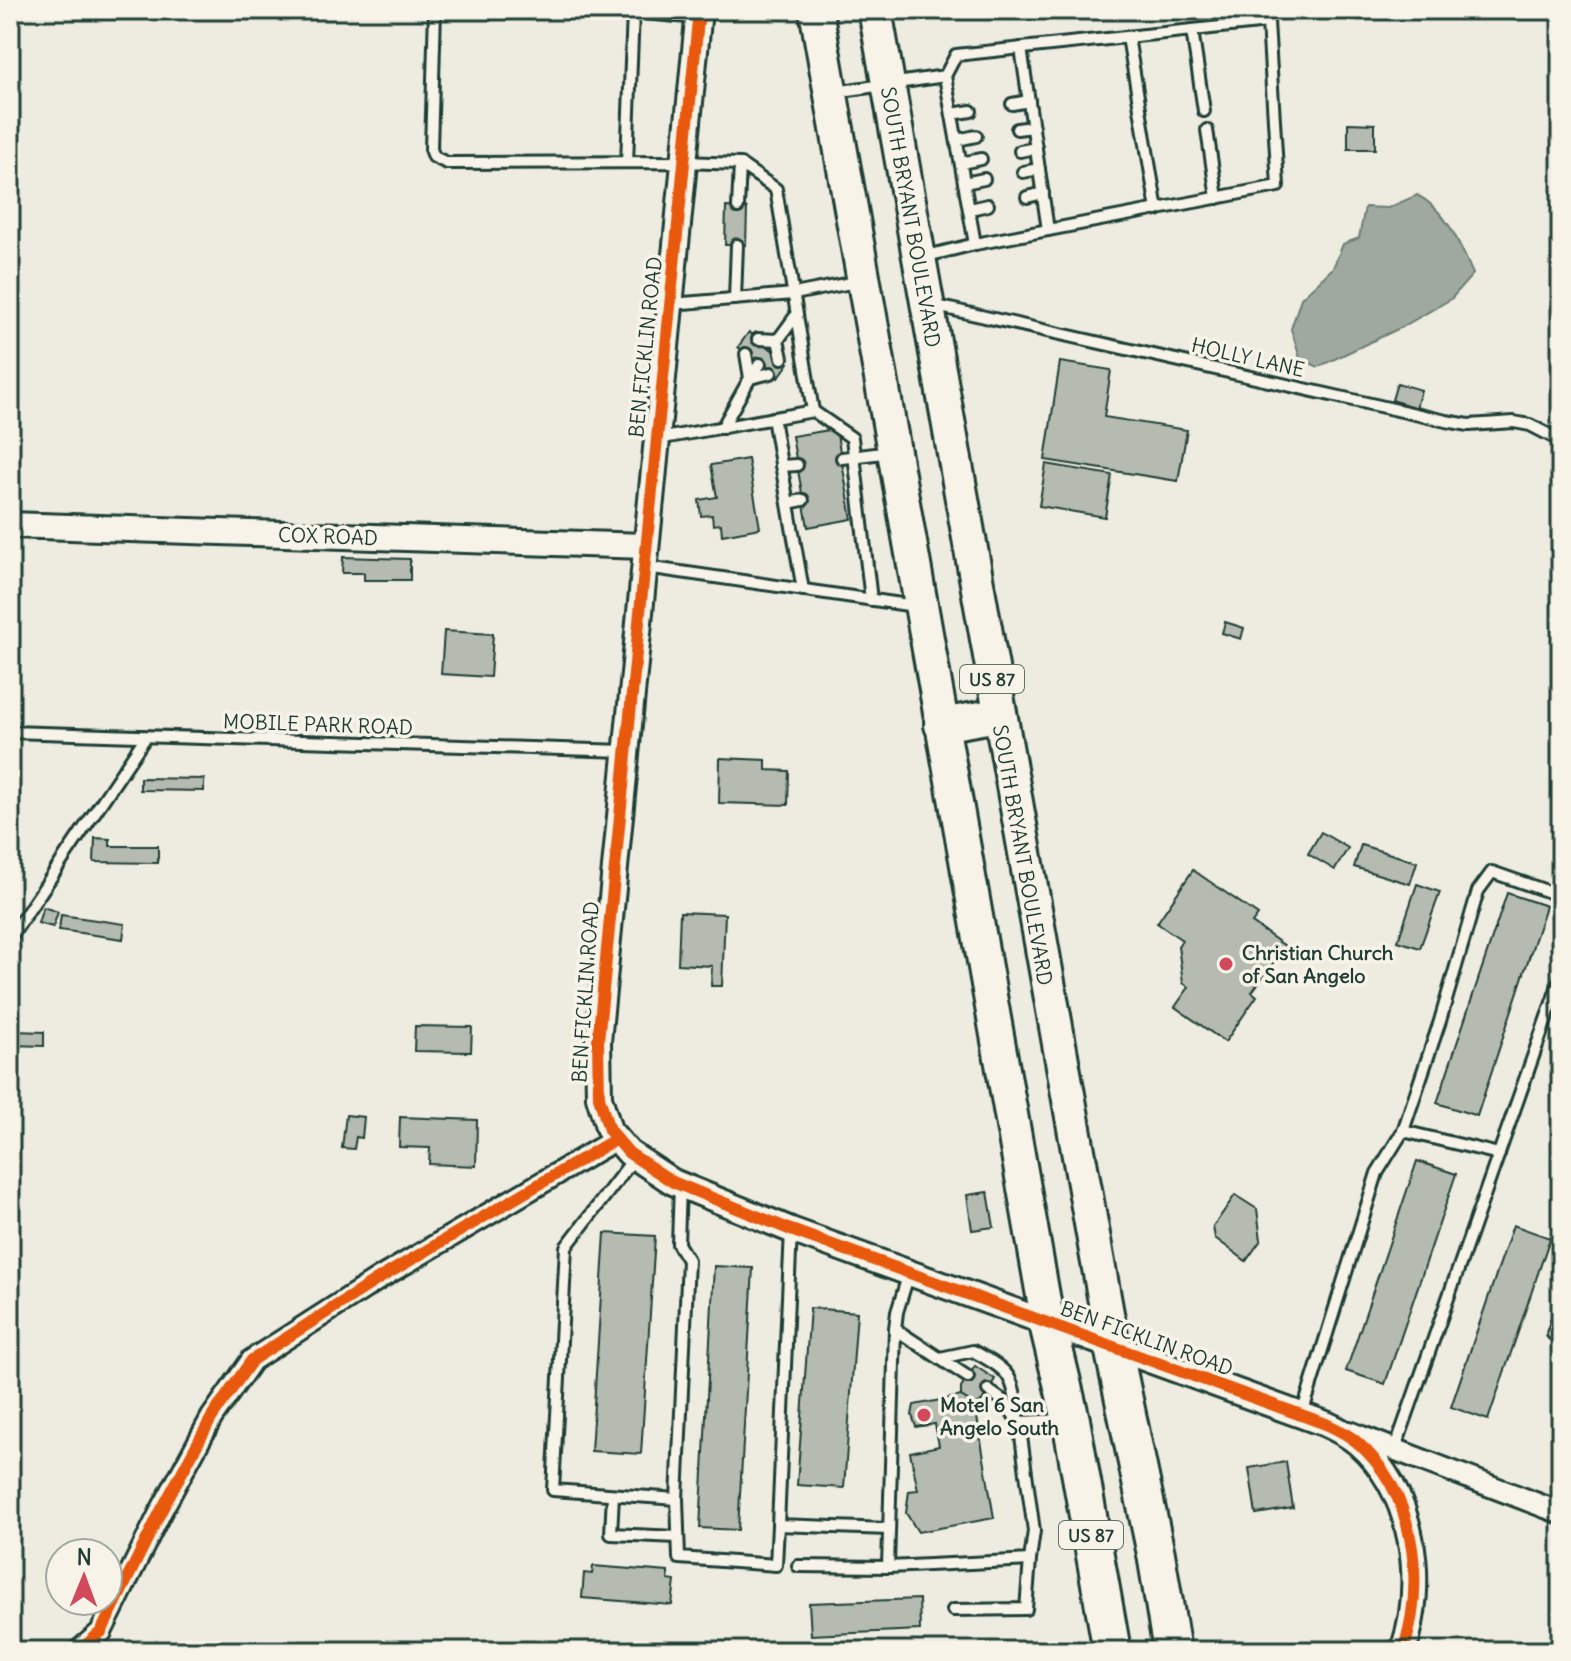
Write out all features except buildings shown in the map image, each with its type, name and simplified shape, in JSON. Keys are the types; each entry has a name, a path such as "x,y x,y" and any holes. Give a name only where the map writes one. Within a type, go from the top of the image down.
{"highway":[{"name":"US 87","path":"1048,1324 1071,1420 1112,1651"},
{"name":"SOUTH BRYANT BOULEVARD","path":"1113,1347 1156,1554 1172,1651"}],"main road":[{"name":"US 87","path":"816,10 1048,1324"},
{"name":"SOUTH BRYANT BOULEVARD","path":"875,10 998,715 1113,1347"},
{"path":"941,725 998,715"}],"street":[{"name":"BEN FICKLIN ROAD","path":"699,14 597,1060 599,1097 609,1130 635,1157 680,1185 791,1230 1326,1424 1388,1459 1412,1551 1414,1602 1403,1651"},
{"name":"COX ROAD","path":"10,525 645,556"},
{"path":"79,1651 101,1632 212,1417 252,1360 380,1278 616,1139"},
{"path":"1388,1459 1561,1513"}],"lane":[{"path":"435,10 431,149 434,157 447,163 740,164 776,189 813,411"},
{"path":"627,162 630,11 699,14"},
{"path":"918,259 975,244 1278,186 1268,22 956,55 945,76 975,244"},
{"path":"1192,30 1204,111"},
{"path":"1128,37 1157,210"},
{"path":"1021,48 1048,230"},
{"path":"829,93 945,76"},
{"path":"1012,104 1029,101"},
{"path":"952,114 971,111"},
{"path":"1017,129 1033,127"},
{"path":"1207,130 1217,198"},
{"path":"957,140 976,136"},
{"path":"1020,151 1036,148"},
{"path":"961,163 981,159"},
{"path":"738,207 740,164"},
{"path":"1023,172 1039,169"},
{"path":"964,183 984,179"},
{"path":"1027,197 1043,193"},
{"path":"970,209 988,205"},
{"path":"735,299 737,245"},
{"path":"669,304 794,294 863,281"},
{"name":"HOLLY LANE","path":"926,303 1446,421 1469,425 1514,422 1530,425 1561,441"},
{"path":"775,344 797,314"},
{"path":"758,339 775,344 782,358"},
{"path":"746,354 750,378"},
{"path":"722,428 760,364"},
{"path":"750,378 771,373"},
{"path":"656,440 813,411 852,438 853,492 871,600"},
{"path":"773,418 803,590"},
{"path":"842,458 893,452"},
{"path":"781,466 797,465"},
{"path":"788,503 803,500"},
{"path":"645,556 803,590 921,607"},
{"name":"MOBILE PARK ROAD","path":"10,732 625,751"},
{"path":"10,938 145,738"},
{"path":"1302,1415 1377,1173 1403,1131 1440,1021 1478,891 1492,872 1561,896"},
{"path":"1388,1459 1561,977"},
{"path":"1403,1131 1499,1154"},
{"path":"635,1157 566,1247 553,1490 677,1499"},
{"path":"680,1185 678,1244 688,1260 677,1499 679,1558 776,1565 791,1230"},
{"path":"888,1567 895,1329 909,1273"},
{"path":"1561,1310 1553,1334 1561,1336"},
{"path":"895,1329 968,1377"},
{"path":"940,1358 973,1351 1003,1367 1012,1380 1034,1531 1026,1609 953,1610"},
{"path":"988,1390 1005,1402 1019,1422"},
{"path":"1019,1422 1071,1420"},
{"path":"613,1495 611,1534 678,1537"},
{"path":"778,1525 889,1529"},
{"path":"798,1566 888,1567 1030,1560"}],"shaded area":[{"path":"1417,195 1444,219 1473,274 1451,299 1402,327 1318,367 1300,358 1291,329 1301,298 1333,268 1343,244 1359,238 1365,207 1388,208"}],"cycle path":[{"path":"699,10 598,1041 599,1097 609,1130 629,1153 673,1182 791,1230 1326,1424 1351,1437 1377,1463 1392,1487 1410,1540 1414,1596 1403,1651"},
{"path":"79,1651 101,1632 212,1417 252,1360 380,1278 616,1139"}],"place":[{"name":"Christian Church of San Angelo","path":"1226,964"},
{"name":"Motel 6 San Angelo South","path":"924,1415"}]}
